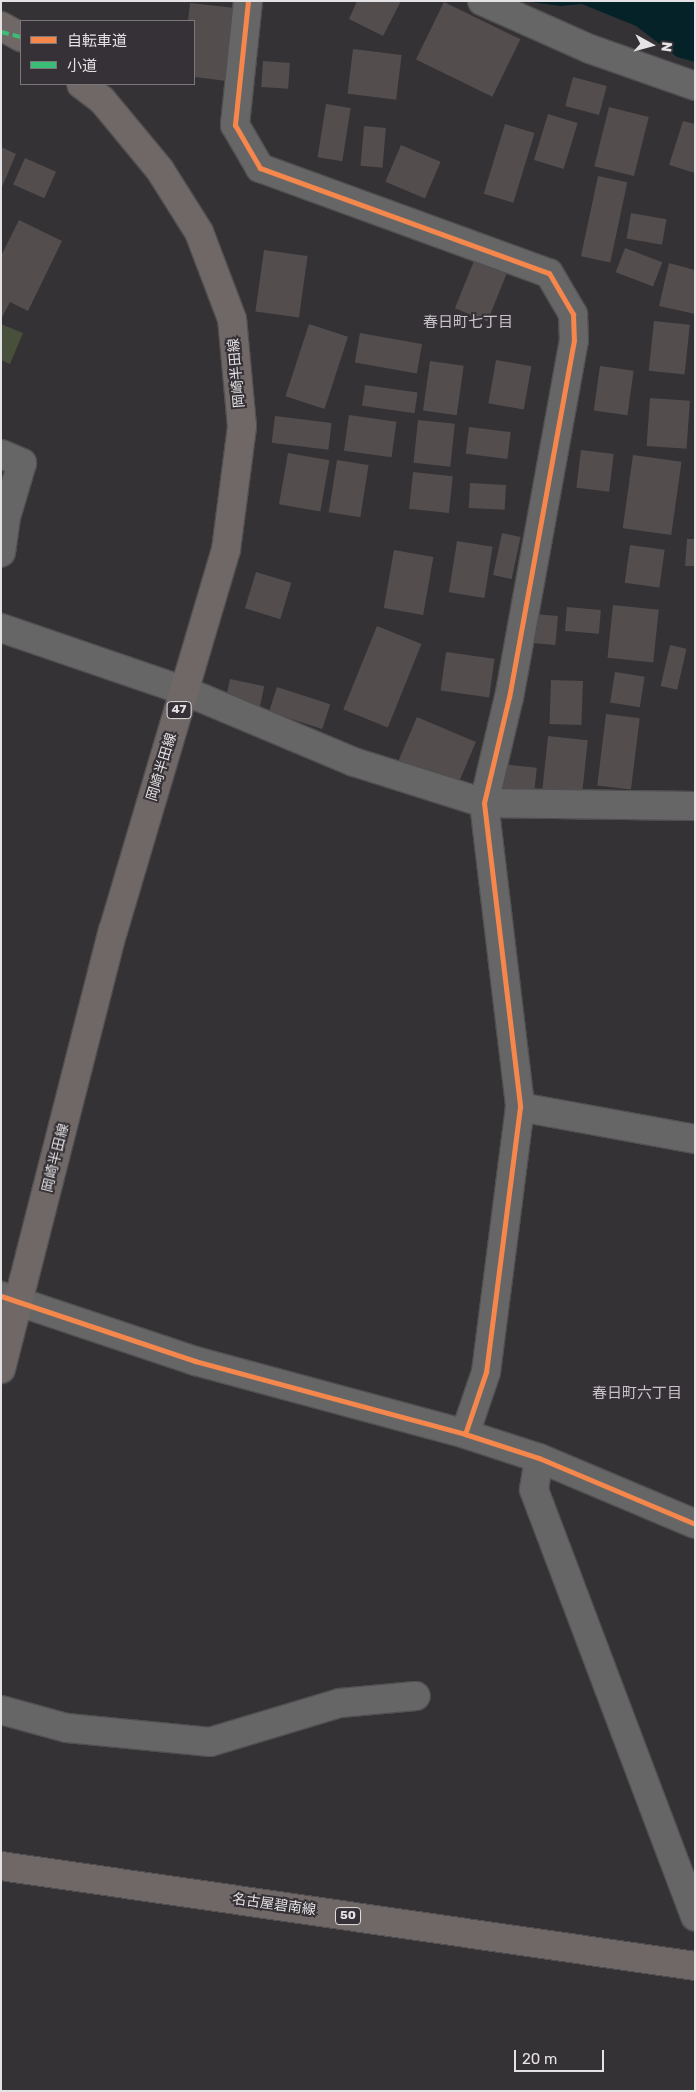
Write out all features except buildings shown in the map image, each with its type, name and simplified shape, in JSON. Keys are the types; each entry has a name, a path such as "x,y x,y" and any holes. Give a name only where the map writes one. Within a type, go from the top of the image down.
{"main road":[{"path":"1,26 20,36"},
{"name":"岡崎半田線","path":"1,1369 11,1299 113,931 226,550 242,426 232,319 199,232 160,170 102,100 82,85"},
{"name":"名古屋碧南線","path":"1,1866 695,1966"}],"street":[{"path":"248,1 235,125 260,168 549,272 572,314 574,340 509,697 484,803 520,1107 486,1372 465,1434"},
{"path":"482,1 590,49 695,86"},
{"path":"1,454 22,462 6,517 1,553"},
{"path":"1,628 185,690 354,762 484,803 695,806"},
{"path":"520,1107 695,1139"},
{"path":"11,1299 195,1361 465,1434 539,1458 695,1524"},
{"path":"539,1458 534,1490 695,1917"},
{"path":"1,1710 67,1728 210,1742 340,1703 416,1696"}],"green space":[{"path":"1,324 23,333 10,364 1,360"}],"water":[{"path":"523,1 695,1 695,62 677,57 636,26 582,4 561,6"}],"marked path":[{"path":"1,32 20,37"}],"cycle path":[{"path":"248,1 235,125 260,168 549,273 573,314 574,340 509,697 484,803 520,1107 486,1372 465,1434"},
{"path":"1,1296 195,1361 465,1434 539,1458 695,1524"}],"district":[{"name":"春日町七丁目","path":"468,323"},
{"name":"春日町六丁目","path":"637,1394"}]}
